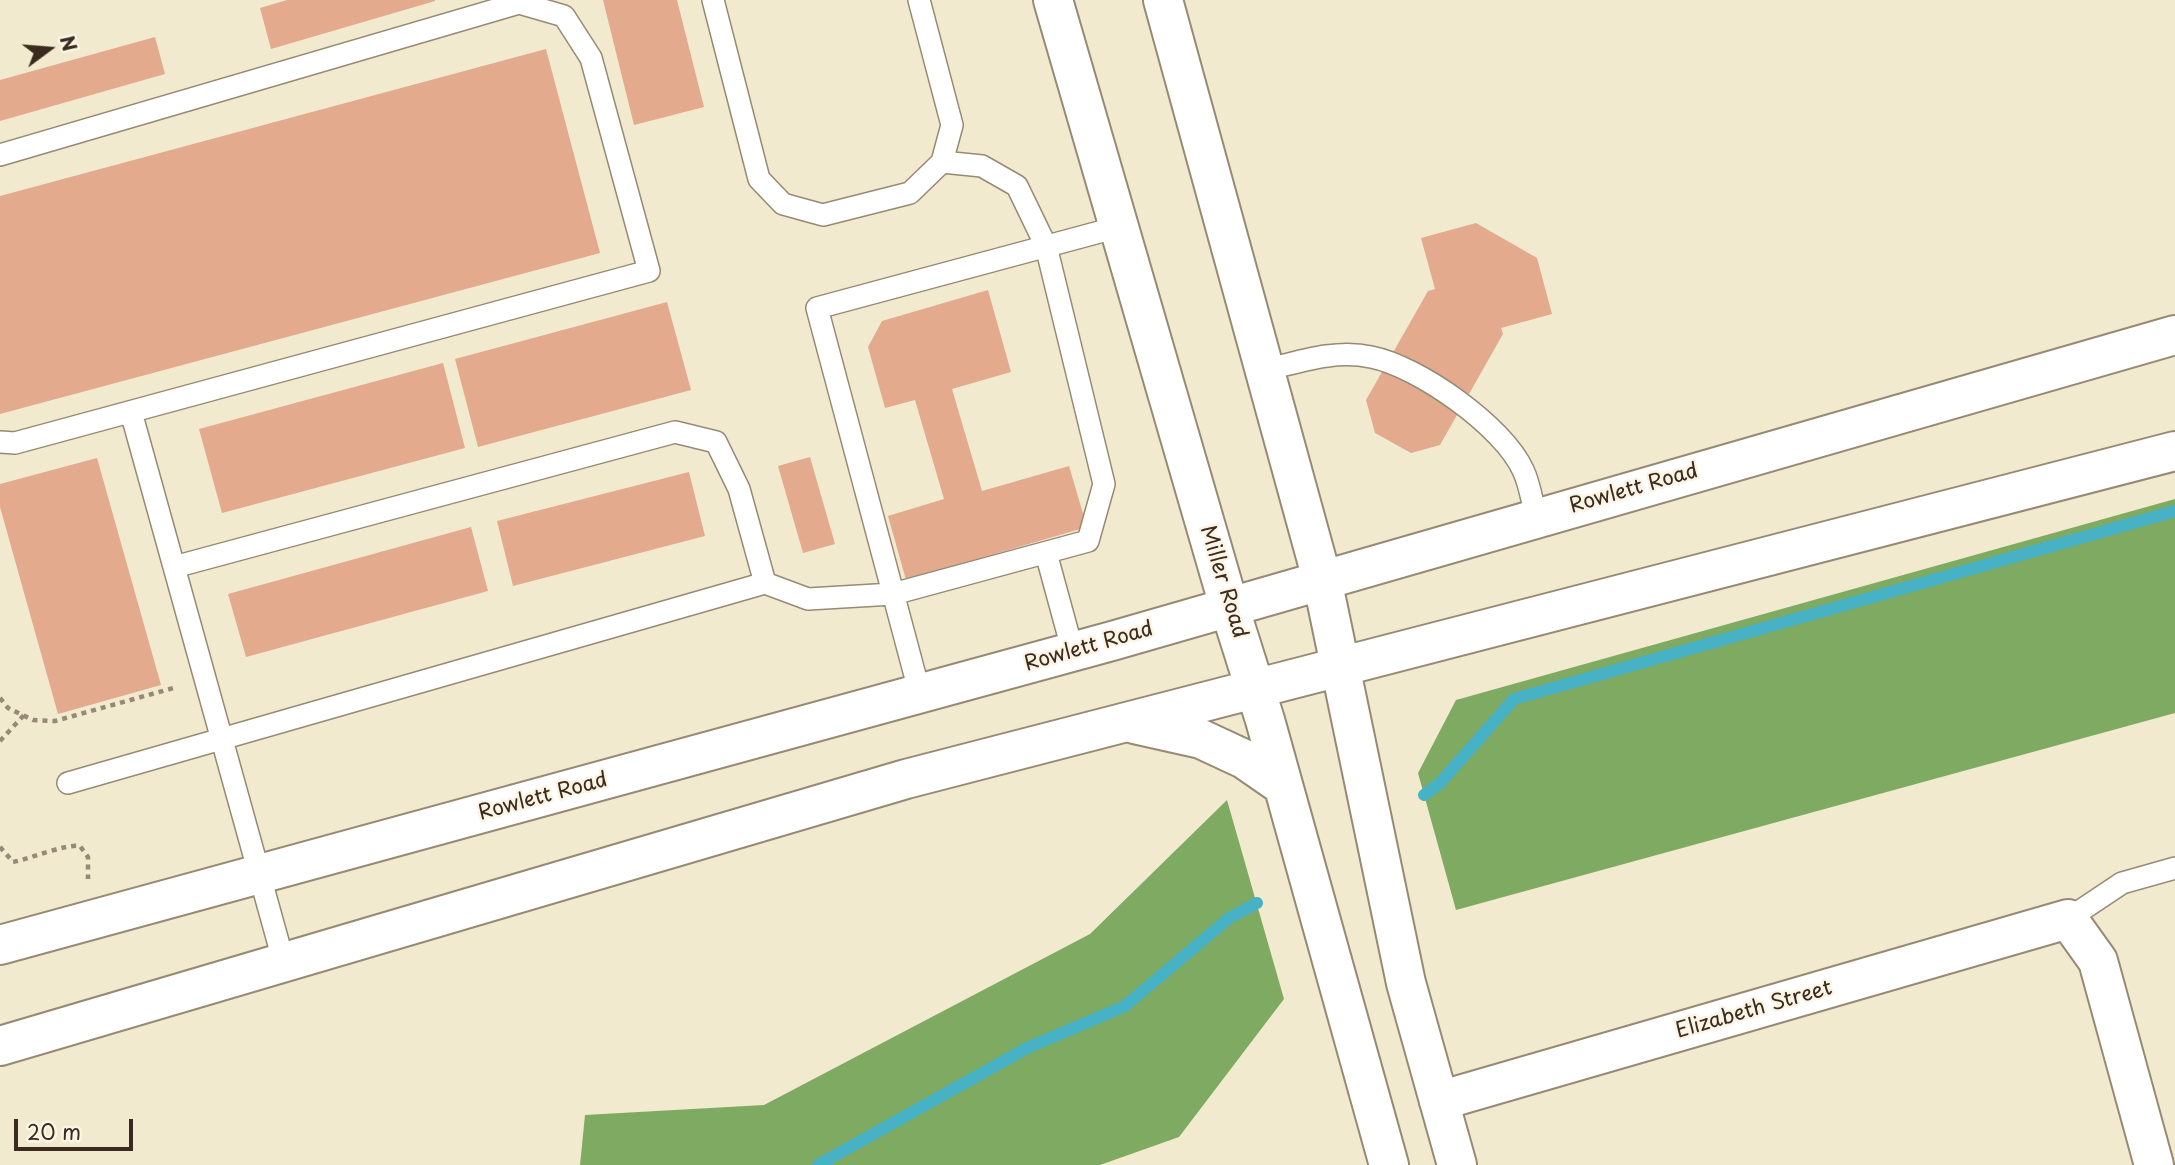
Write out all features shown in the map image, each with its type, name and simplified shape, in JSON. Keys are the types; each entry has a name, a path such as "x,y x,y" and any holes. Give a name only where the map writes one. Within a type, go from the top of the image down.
{"main road":[{"name":"Miller Road","path":"1053,0 1229,606 1256,690 1389,1165"},
{"path":"1163,0 1322,579 1406,983 1457,1165"},
{"name":"Rowlett Road","path":"0,945 1073,652 2175,335"},
{"path":"0,1046 906,779 1340,669 2175,451"},
{"path":"1125,722 1201,739 1244,759 1283,786"},
{"path":"2068,919 2098,961 2154,1165"},
{"name":"Elizabeth Street","path":"1439,1101 2068,919"}],"lane":[{"path":"713,0 759,179 783,204 823,215 910,193 942,162 952,125 919,0"},
{"path":"0,155 519,4 564,16 591,58 649,271 15,443 0,442"},
{"path":"68,783 765,583 808,599 893,594 1088,541 1104,484 1046,247 1017,186 982,166 942,162"},
{"path":"920,694 817,308 1118,227"},
{"path":"1265,370 1321,356 1372,357 1435,384 1487,424 1509,447 1524,471 1536,517"},
{"path":"131,412 284,963"},
{"path":"174,567 675,432 716,442 739,489 765,583"},
{"path":"1046,553 1073,652"},
{"path":"2068,919 2122,883 2175,868"}],"path":[{"path":"0,698 8,708 33,720 55,721 205,679"},
{"path":"0,741 23,715"},
{"path":"0,847 13,862 55,852 68,844 80,846 88,857 88,879"}],"green space":[{"path":"2175,499 2175,713 1456,910 1418,773 1456,700"},
{"path":"1227,800 1284,999 1179,1137 1100,1165 580,1165 585,1115 764,1105 1090,934"}],"building":[{"path":"287,0 435,1 271,49 260,8"},
{"path":"603,0 677,0 704,107 634,125"},
{"path":"155,37 165,74 0,121 0,80"},
{"path":"546,49 600,253 0,414 0,196"},
{"path":"1476,223 1537,258 1552,314 1501,328 1503,334 1440,445 1411,453 1375,433 1366,400 1428,291 1435,289 1421,238"},
{"path":"988,290 1011,372 952,389 982,491 1069,466 1087,527 906,580 888,516 944,499 915,400 885,408 868,347 882,321"},
{"path":"667,302 691,390 478,447 455,359"},
{"path":"443,363 465,448 222,513 199,429"},
{"path":"810,457 835,544 803,553 778,466"},
{"path":"97,458 161,685 58,714 0,507 0,484"},
{"path":"689,472 705,536 513,586 497,521"},
{"path":"471,527 488,591 246,657 228,594"}],"waterway":[{"path":"1424,795 1440,783 1514,699 2175,511"},
{"path":"818,1165 1027,1048 1125,1006 1229,918 1257,903"}]}
